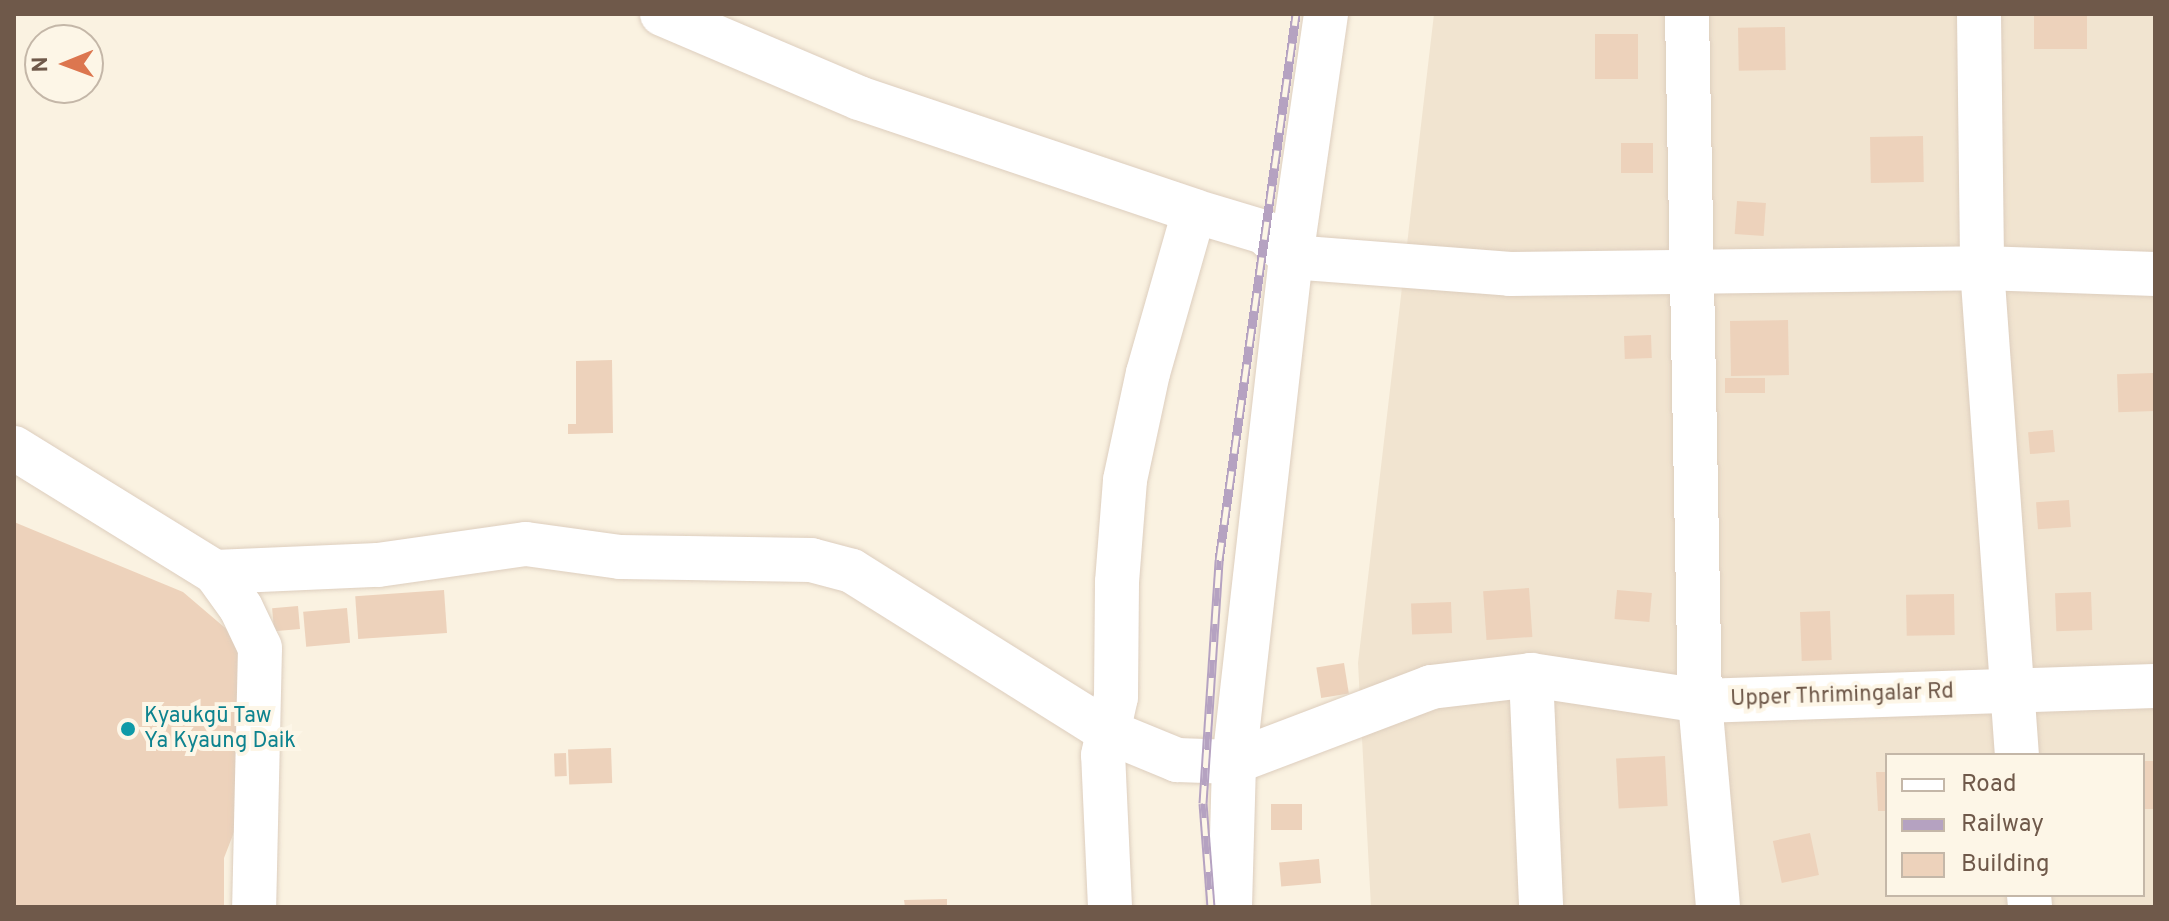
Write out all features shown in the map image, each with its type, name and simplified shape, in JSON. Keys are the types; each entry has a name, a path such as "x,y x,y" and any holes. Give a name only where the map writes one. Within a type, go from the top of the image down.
{"street":[{"path":"662,14 859,98 1264,232 1291,257 1510,274 1982,268 2155,274"},
{"path":"1230,907 1234,762 1291,257 1326,14"},
{"path":"1687,14 1700,701 1718,907"},
{"path":"1979,14 1982,268 2017,753"},
{"path":"1110,907 1103,755 1116,697 1117,582 1125,480 1148,373 1194,211"},
{"path":"14,448 215,572 260,648 254,907"},
{"path":"215,572 378,565 526,544 620,557 811,560 852,571 1109,732 1177,760 1234,762"},
{"path":"1531,675 1541,907"},
{"name":"Upper Thrimingalar Rd","path":"1234,762 1431,687 1531,675 1700,701 2155,686"}],"shaded area":[{"path":"1434,14 2155,14 2155,907 1371,907 1358,663"}],"building":[{"path":"2034,14 2087,14 2087,49 2034,49"},
{"path":"1785,27 1786,70 1739,71 1738,28"},
{"path":"1595,34 1638,34 1638,79 1595,79"},
{"path":"1923,136 1924,182 1871,183 1870,137"},
{"path":"1621,143 1653,143 1653,173 1621,173"},
{"path":"1737,201 1766,203 1764,236 1735,234"},
{"path":"1788,320 1789,375 1731,376 1730,321"},
{"path":"1651,335 1652,358 1625,359 1624,336"},
{"path":"612,360 613,433 568,434 568,424 576,424 576,361"},
{"path":"2153,373 2154,411 2118,412 2117,374"},
{"path":"1725,378 1765,378 1765,393 1725,393"},
{"path":"2053,430 2055,452 2030,454 2028,432"},
{"path":"2069,500 2071,527 2038,529 2036,502"},
{"name":"Kyaukgū Taw Ya Kyaung Daik","path":"14,522 183,592 244,644 241,814 224,858 224,907 14,907"},
{"path":"1529,588 1532,637 1487,640 1483,591"},
{"path":"444,590 447,633 358,639 355,596"},
{"path":"1617,590 1652,593 1649,622 1614,619"},
{"path":"2091,592 2092,630 2056,631 2055,593"},
{"path":"1954,594 1955,635 1907,636 1906,595"},
{"path":"1451,602 1452,633 1412,634 1411,603"},
{"path":"298,606 300,629 274,631 272,608"},
{"path":"347,608 350,643 306,647 303,612"},
{"path":"1830,611 1832,660 1802,661 1800,612"},
{"path":"1344,663 1349,694 1321,698 1316,667"},
{"path":"611,748 612,783 569,784 568,750"},
{"path":"554,753 566,753 567,776 555,776"},
{"path":"1665,756 1668,806 1619,808 1616,759"},
{"path":"2145,761 2155,761 2155,809 2145,809"},
{"path":"1876,772 1885,772 1885,811 1878,811"},
{"path":"1271,804 1302,804 1302,830 1271,830"},
{"path":"1810,833 1819,875 1782,883 1773,841"},
{"path":"1319,859 1321,883 1281,886 1279,862"},
{"path":"947,899 947,907 905,907 904,900"}],"railway":[{"path":"1211,907 1203,803 1219,560 1296,14"}],"place":[{"name":"Kyaukgū Taw Ya Kyaung Daik","path":"128,729"}]}
